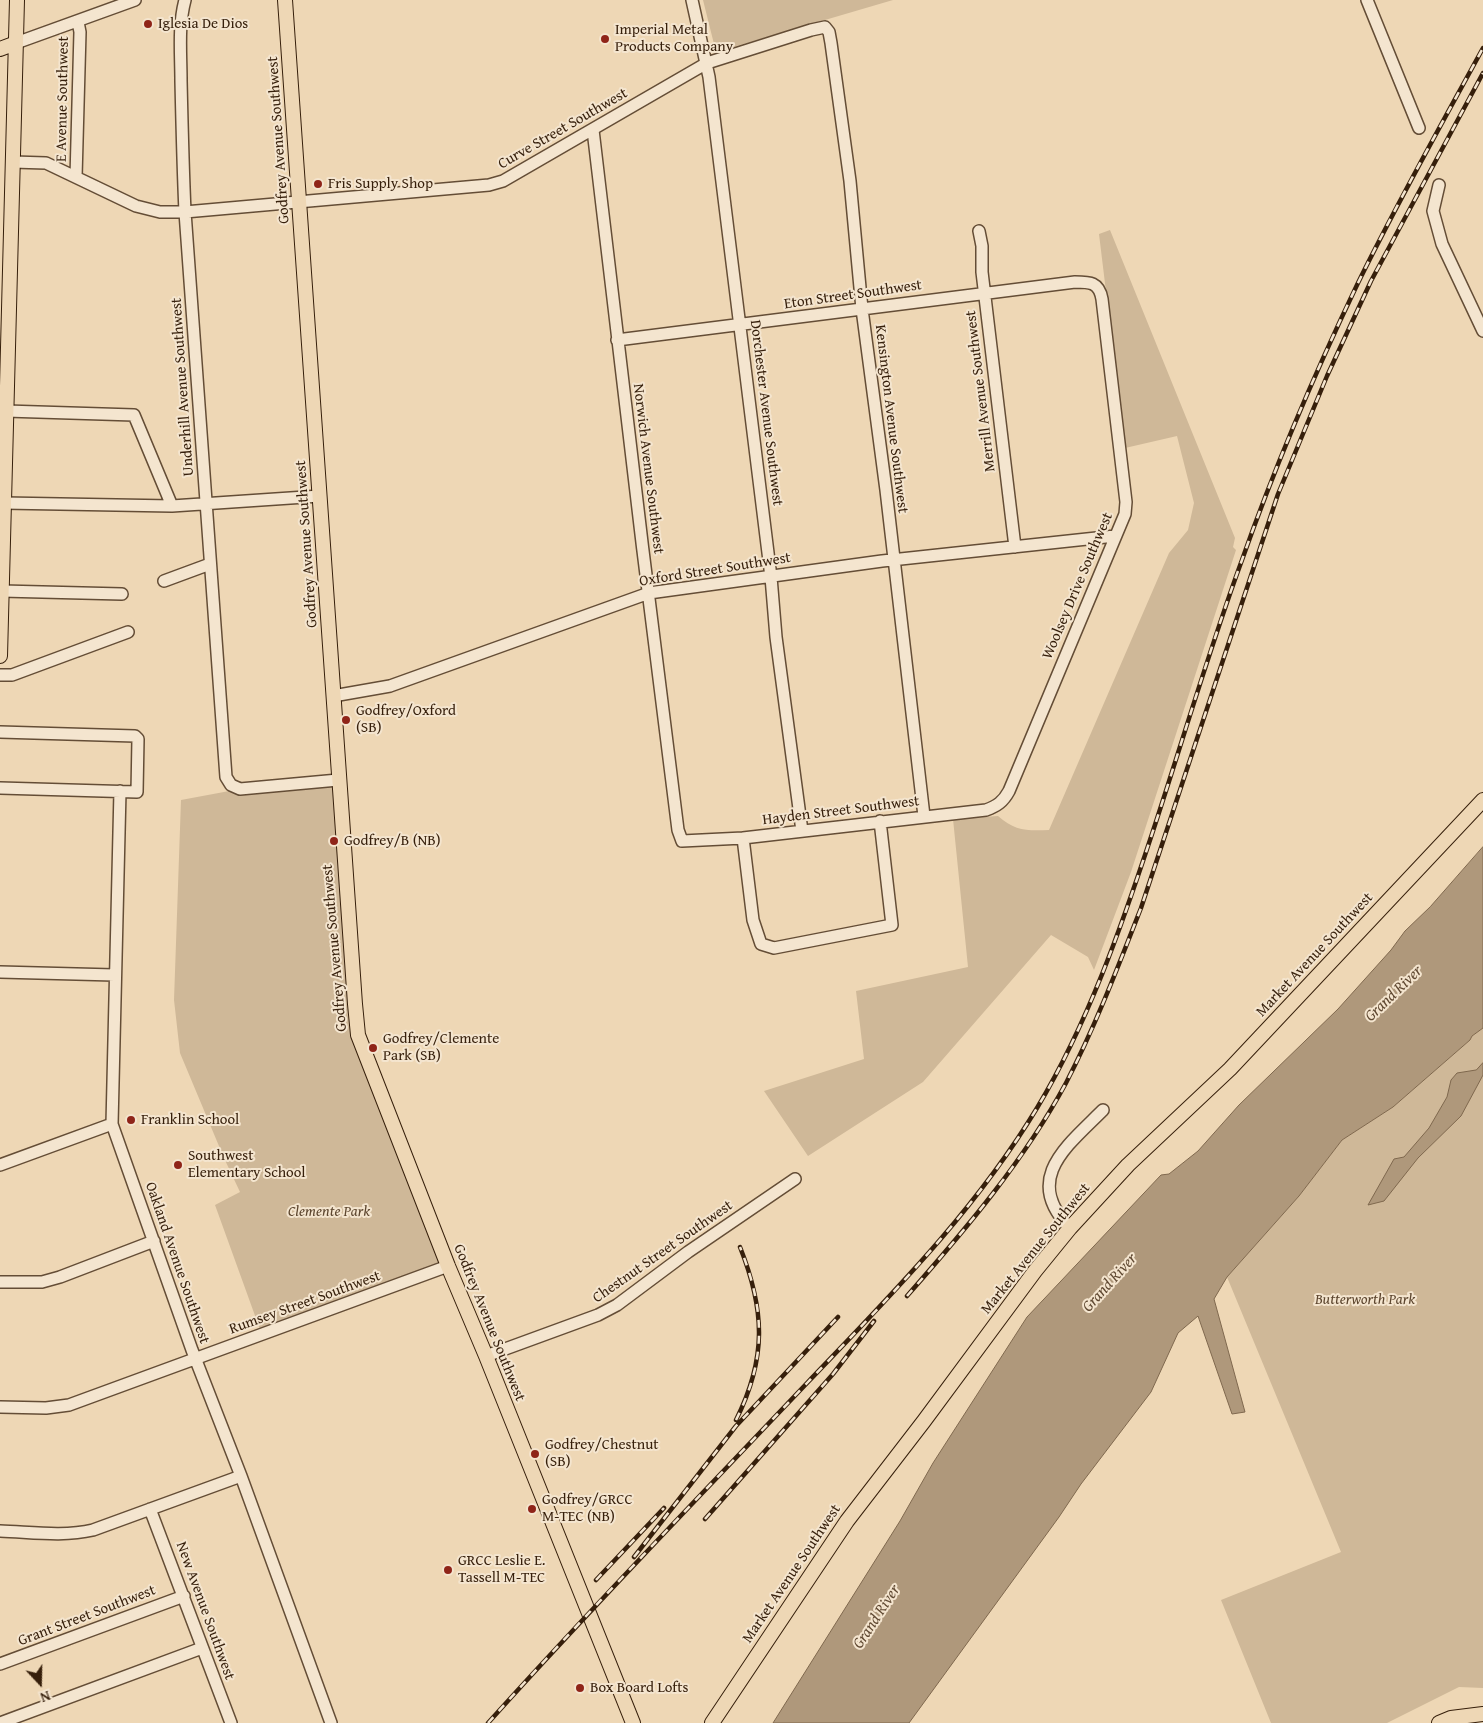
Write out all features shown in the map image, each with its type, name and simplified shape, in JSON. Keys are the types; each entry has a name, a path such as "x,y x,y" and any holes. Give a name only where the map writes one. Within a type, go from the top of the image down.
{"main road":[{"path":"0,656 6,411 4,306 13,162 17,0"},
{"name":"Godfrey Avenue Southwest","path":"285,0 338,780 354,1004 358,1035 448,1266 633,1723"},
{"path":"0,49 16,43"},
{"name":"Market Avenue Southwest","path":"712,1723 847,1521 1070,1228 1128,1166 1230,1069 1483,800"},
{"path":"1440,1723 1451,1718 1483,1714"}],"street":[{"path":"16,43 135,0"},
{"name":"Underhill Avenue Southwest","path":"185,0 181,14 182,152 185,212 225,772 228,782 235,789 240,790 338,780"},
{"name":"Dorchester Avenue Southwest","path":"692,0 707,63 771,577 776,637 802,831"},
{"path":"1367,0 1419,128"},
{"name":"E Avenue Southwest","path":"76,177 80,32 78,22"},
{"name":"Curve Street Southwest","path":"13,162 46,163 136,206 160,212 185,212 489,185 503,181 707,63 802,32 825,27"},
{"name":"Kensington Avenue Southwest","path":"825,27 829,32 850,180 862,309 886,490 924,816"},
{"name":"Norwich Avenue Southwest","path":"593,130 676,820 682,841"},
{"path":"1439,185 1433,211 1442,244 1483,331"},
{"name":"Merrill Avenue Southwest","path":"979,231 982,246 984,293 1015,547"},
{"name":"Eton Street Southwest","path":"617,340 1075,282 1093,284"},
{"name":"Woolsey Drive Southwest","path":"1001,803 1010,791 1125,514 1126,502 1101,291 1093,284"},
{"path":"6,411 134,415 172,506"},
{"path":"4,503 172,506 320,496"},
{"name":"Oxford Street Southwest","path":"333,696 390,686 648,593 893,560 1115,536"},
{"path":"164,581 210,564"},
{"path":"2,591 122,594"},
{"path":"0,675 12,675 128,632"},
{"path":"0,732 137,736 138,738 137,792 0,788"},
{"name":"Oakland Avenue Southwest","path":"120,792 114,975 112,1124 195,1359 331,1723"},
{"name":"Hayden Street Southwest","path":"682,841 743,838 986,810 1001,803"},
{"path":"743,838 753,920 761,944 774,948 892,926 880,822"},
{"path":"0,972 114,975"},
{"path":"1070,1228 1058,1216 1054,1208 1049,1186 1051,1172 1057,1160 1072,1142 1103,1110"},
{"path":"0,1165 112,1124"},
{"name":"Chestnut Street Southwest","path":"486,1356 598,1315 618,1305 688,1252 795,1179"},
{"path":"0,1282 42,1282 154,1241"},
{"name":"Rumsey Street Southwest","path":"0,1407 46,1408 70,1405 448,1266"},
{"path":"0,1531 54,1534 79,1533 240,1476"},
{"name":"New Avenue Southwest","path":"150,1509 231,1723"},
{"name":"Grant Street Southwest","path":"0,1664 184,1596"},
{"path":"0,1723 202,1648"}],"green space":[{"path":"703,0 893,0 716,52"},
{"path":"1110,230 1235,538 1233,547 1236,550 1131,872 1094,970 1088,957 1051,935 923,1082 808,1156 764,1091 864,1059 856,991 968,967 953,819 998,816 1010,825 1022,829 1049,830 1169,553 1188,530 1194,503 1177,436 1125,448 1099,234"},
{"name":"Clemente Park","path":"338,780 357,1026 448,1266 262,1335 215,1205 240,1192 180,1053 174,1000 181,800 240,789"},
{"name":"Butterworth Park","path":"1483,1028 1483,1688 1459,1687 1387,1723 1271,1723 1221,1600 1341,1552 1227,1277 1299,1196 1342,1140 1393,1107"}],"water":[{"name":"Grand River","path":"1483,847 1483,1028 1393,1107 1342,1140 1299,1196 1227,1277 1214,1299 1245,1412 1232,1414 1198,1316 1178,1333 1151,1392 1081,1484 909,1723 773,1723 900,1521 933,1463 1027,1317 1161,1175 1169,1174 1198,1151 1239,1105 1338,1009 1391,950 1405,931 1430,907"},
{"path":"1483,1063 1483,1075 1461,1116 1418,1158 1384,1201 1368,1205 1394,1159 1404,1157 1429,1128 1447,1097 1451,1080 1457,1073 1476,1070"}],"railway":[{"path":"488,1723 607,1594 900,1285 987,1182 1037,1108 1088,1009 1115,940 1152,834 1230,594 1268,490 1310,387 1372,255 1418,166 1483,48"},
{"path":"907,1296 972,1220 1013,1167 1032,1140 1077,1062 1106,997 1141,908 1278,494 1327,376 1371,281 1483,73"},
{"path":"736,1420 753,1376 759,1334 754,1292 740,1247"},
{"path":"634,1557 736,1426 838,1317"},
{"path":"705,1519 833,1374 874,1321"},
{"path":"596,1580 664,1508"}],"place":[{"name":"Iglesia De Dios","path":"148,24"},
{"name":"Imperial Metal Products Company","path":"605,39"},
{"name":"Fris Supply Shop","path":"318,184"},
{"name":"Godfrey/Oxford (SB)","path":"346,720"},
{"name":"Godfrey/B (NB)","path":"334,841"},
{"name":"Godfrey/Clemente Park (SB)","path":"373,1048"},
{"name":"Franklin School","path":"131,1120"},
{"name":"Southwest Elementary School","path":"178,1165"},
{"name":"Godfrey/Chestnut (SB)","path":"535,1454"},
{"name":"Godfrey/GRCC M-TEC (NB)","path":"532,1509"},
{"name":"GRCC Leslie E. Tassell M-TEC","path":"448,1570"},
{"name":"Box Board Lofts","path":"580,1688"}]}
